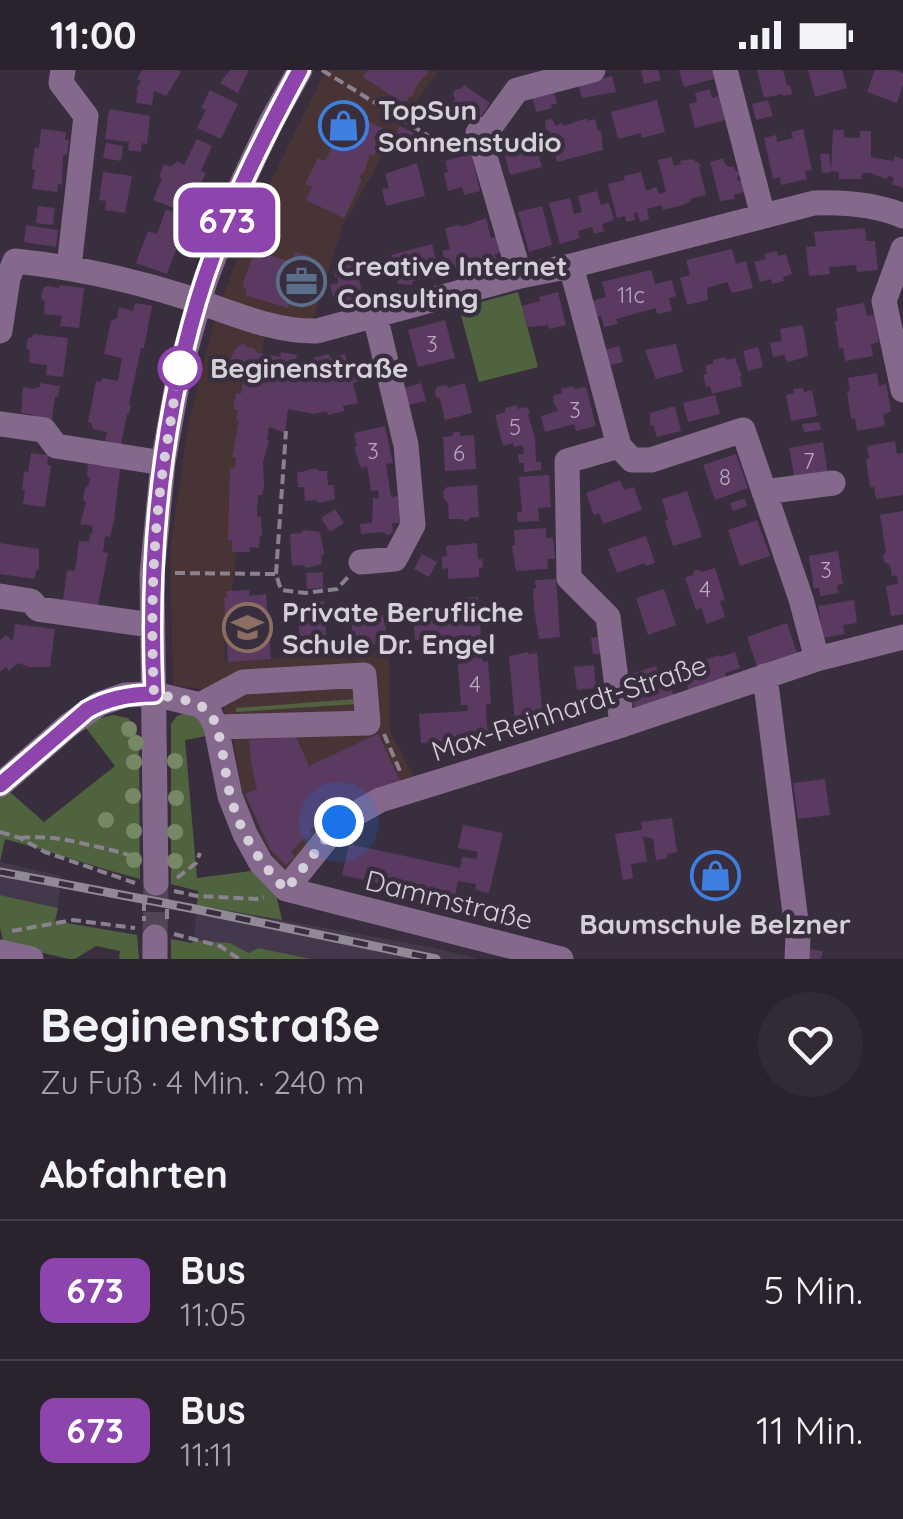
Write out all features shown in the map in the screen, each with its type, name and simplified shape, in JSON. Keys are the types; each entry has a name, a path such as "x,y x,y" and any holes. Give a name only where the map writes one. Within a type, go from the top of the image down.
{"street":[{"path":"63,70 61,82 86,116 69,267"},
{"path":"168,880 156,833 151,625 163,463 178,374 198,302 240,188 300,70"},
{"path":"520,276 478,133 490,126 518,90 592,70"},
{"path":"725,70 763,216"},
{"path":"0,331 8,278 15,261 117,276 295,332 317,331 814,203 844,202 903,216"},
{"path":"903,249 884,301 903,390"},
{"path":"570,266 619,446 632,460 651,460 743,430 818,658"},
{"path":"360,562 395,559 413,525 406,444 376,316"},
{"path":"0,424 44,430 56,446 163,463"},
{"path":"619,446 567,461 569,578 608,617 622,725"},
{"path":"764,492 832,482"},
{"path":"0,596 32,601 38,609 151,625"},
{"name":"Max-Reinhardt-Straße","path":"286,890 339,822 380,800 622,725 818,658 903,637"},
{"path":"200,705 243,682 364,675 368,722 216,727"},
{"path":"765,676 798,937 797,959"},
{"path":"0,785 99,704 125,695 154,694 200,705 216,727 230,796 245,834 261,863 286,890"},
{"name":"Dammstraße","path":"286,890 561,959"},
{"path":"2,942 30,959"}],"path":[{"path":"322,70 440,144 478,133"},
{"path":"286,430 276,574 281,590 305,593 338,589 360,562"},
{"path":"152,574 276,574"},
{"path":"368,722 383,732 403,779"},
{"path":"0,832 129,882"},
{"path":"20,838 64,838 124,852 133,859"},
{"path":"158,944 168,880 196,863 200,853"},
{"path":"197,896 256,899 286,890"},
{"path":"2,942 74,920 122,926"},
{"path":"192,937 220,946 239,959"}],"shaded area":[{"path":"326,70 439,70 401,124 343,225 307,339 266,326 223,661 389,651 390,732 419,786 345,829 300,881 280,865 266,845 242,790 232,729 216,691 173,685 170,552 188,425 216,314 253,217"},
{"path":"0,862 61,876 58,908 0,895"},
{"path":"197,905 480,959 311,959 258,948 249,953 230,943 194,940"}],"green space":[{"path":"518,292 538,367 479,382 459,308"},
{"path":"356,699 356,704 236,712 236,708"},
{"path":"185,713 200,721 206,736 185,740 197,878 251,871 275,890 282,920 197,905 198,891 171,884 171,724"},
{"path":"113,715 128,718 139,744 140,879 5,839 0,862 0,795 11,793 44,822 115,766 86,728 97,719"},
{"path":"0,895 58,908 55,921 137,935 139,959 119,959 120,951 96,946 69,959 4,944"},
{"path":"171,939 230,943 249,953 258,948 311,959 171,959"}],"building":[{"path":"142,70 181,72 166,96 154,91 152,105 136,103 136,89 141,81 137,79"},
{"path":"230,70 249,70 238,93 220,83"},
{"path":"368,70 427,70 428,74 404,104 363,77"},
{"path":"641,70 658,70 661,80 644,84"},
{"path":"679,70 712,70 714,79 684,87"},
{"path":"757,70 783,70 792,94 764,98"},
{"path":"808,70 842,70 847,88 815,97"},
{"path":"875,70 903,73 897,103 867,92"},
{"path":"612,76 616,92 582,98 578,84"},
{"path":"464,85 490,103 479,120 469,114 463,123 447,112 456,89"},
{"path":"710,89 712,98 719,96 725,120 695,128 689,104 697,102 695,93"},
{"path":"210,90 238,104 221,139 197,128"},
{"path":"553,90 557,103 536,112 532,96"},
{"path":"657,100 665,132 618,139 611,112"},
{"path":"768,100 773,116 756,120 752,104"},
{"path":"109,109 150,116 147,144 142,143 141,152 128,150 129,142 105,139"},
{"path":"342,109 386,130 374,156 370,154 344,218 306,200 312,187 305,184 318,158 325,161 337,137 330,134"},
{"path":"552,119 556,126 564,126 595,119 598,131 601,130 603,150 557,162 545,120"},
{"path":"400,126 416,134 409,148 393,140"},
{"path":"41,129 66,132 65,140 69,140 67,155 63,155 62,185 58,184 57,192 32,189 33,158 35,147 39,148"},
{"path":"803,129 812,170 805,171 807,179 781,185 780,177 773,179 764,138 776,135 777,142 793,138 791,132"},
{"path":"833,130 844,130 844,137 852,138 860,138 860,131 871,131 871,157 903,159 903,188 892,184 894,178 888,175 887,179 862,173 862,179 839,179 839,172 831,171"},
{"path":"197,139 212,146 201,171 206,173 186,213 153,200 164,164 171,167 177,161 184,165"},
{"path":"534,140 542,167 510,175 503,148"},
{"path":"106,143 123,146 121,161 103,158"},
{"path":"471,154 480,191 464,195 462,187 448,191 445,161"},
{"path":"820,154 829,154 831,172 822,173"},
{"path":"672,157 674,166 692,159 700,164 706,195 663,210 661,205 647,209 649,219 640,222 637,212 635,220 617,218 608,184 641,172 646,191 656,187 659,194 666,192 658,160"},
{"path":"724,158 725,164 740,173 737,178 744,192 734,195 735,199 720,201 710,162"},
{"path":"417,163 425,196 386,206 382,189 389,188 385,174"},
{"path":"103,172 132,176 125,213 105,210 106,201 99,200"},
{"path":"597,191 601,205 609,203 614,220 602,224 604,231 594,234 592,227 578,231 580,238 560,244 549,203 570,198 574,214 582,212 578,196"},
{"path":"38,206 55,208 53,225 36,223"},
{"path":"542,206 552,245 529,252 518,212"},
{"path":"166,209 183,215 173,240 179,242 167,274 136,263 148,231 157,234"},
{"path":"486,218 491,238 499,236 503,252 495,254 496,259 456,269 454,264 447,267 442,251 450,249 445,228"},
{"path":"26,225 58,230 56,247 24,242"},
{"path":"865,228 866,241 875,241 878,270 857,272 856,265 829,267 830,274 809,276 806,247 816,246 814,232"},
{"path":"432,244 439,273 412,285 398,284 391,255"},
{"path":"732,249 736,264 746,261 753,288 732,293 727,282 707,288 708,300 687,305 680,278 690,275 686,260"},
{"path":"777,251 778,256 786,254 792,274 772,284 771,279 760,282 754,262"},
{"path":"258,252 292,262 295,252 310,256 307,266 315,268 304,302 291,298 288,308 245,295 244,280"},
{"path":"354,260 364,299 344,304 342,298 334,300 330,285 338,283 333,265"},
{"path":"651,270 655,284 672,280 676,296 669,298 672,311 657,314 656,308 616,319 618,324 604,327 601,316 593,318 589,302 606,297 602,282"},
{"path":"60,285 84,288 79,328 60,326 62,316 44,314 43,289"},
{"path":"558,292 566,325 549,329 548,325 527,327 522,306"},
{"path":"135,303 152,306 121,445 105,441 107,432 93,429 88,422 96,381 118,381 122,358 104,354 111,321 117,318 119,307 133,311"},
{"path":"864,303 867,316 874,315 879,342 871,344 873,356 845,361 843,348 839,349 836,308"},
{"path":"445,320 455,358 418,367 408,330"},
{"path":"803,325 808,356 789,362 784,355 773,357 770,343 782,341 780,329"},
{"path":"33,334 68,338 63,377 46,375 47,365 29,363 30,351 26,348"},
{"path":"245,343 258,353 280,357 281,352 312,363 313,358 345,354 351,374 363,370 366,379 353,383 358,403 343,406 344,411 328,415 327,411 314,414 288,409 285,433 269,427 263,462 264,486 262,495 258,495 257,516 261,517 262,536 259,548 232,552 232,540 228,540 230,468 235,468 236,458 232,457 239,421 238,410 233,409 244,376 234,369 231,358 235,349"},
{"path":"676,344 683,372 656,379 645,350"},
{"path":"619,346 623,362 607,366 603,350"},
{"path":"758,347 763,367 748,371 743,351"},
{"path":"725,357 735,358 742,386 712,394 703,375 707,374 705,366"},
{"path":"877,373 879,386 886,384 891,412 883,414 885,426 857,431 855,418 851,419 848,378"},
{"path":"40,383 60,386 51,426 33,424 34,415 21,413 23,387 33,389 40,387"},
{"path":"421,383 426,401 408,405 404,388"},
{"path":"465,383 472,413 445,420 436,397 437,387"},
{"path":"574,386 586,387 596,426 576,431 574,424 545,432 541,416 558,411 554,395"},
{"path":"803,388 804,392 812,390 817,416 791,421 786,395"},
{"path":"715,395 720,414 688,422 683,403"},
{"path":"517,405 518,409 526,407 530,411 536,462 541,462 541,470 524,472 518,454 524,454 523,445 503,446 495,415"},
{"path":"675,406 681,431 657,437 650,425 650,413"},
{"path":"819,422 821,430 804,432 802,424"},
{"path":"385,426 393,463 386,464 391,497 398,496 403,515 400,523 392,523 393,532 389,535 361,534 360,524 372,523 373,498 379,498 378,490 371,491 367,466 361,468 354,433"},
{"path":"454,432 474,435 476,469 445,471 443,437"},
{"path":"895,441 897,454 903,453 903,495 876,499 874,487 870,487 867,446"},
{"path":"823,442 828,475 795,480 789,448"},
{"path":"31,453 48,455 47,465 51,466 45,507 23,504 24,471 28,472"},
{"path":"736,454 748,488 715,500 703,465"},
{"path":"121,460 114,520 110,537 105,536 103,552 108,553 98,605 63,600 67,570 75,571 79,541 89,542 92,534 93,526 80,524 86,503 85,488 89,485 88,464 101,466"},
{"path":"316,468 327,471 335,499 305,501 297,473"},
{"path":"549,475 551,507 538,508 539,521 518,522 517,512 522,512 519,477"},
{"path":"620,480 624,490 634,487 642,510 603,524 599,513 594,515 586,493"},
{"path":"477,485 479,517 466,522 449,519 443,492 447,487"},
{"path":"687,491 702,537 673,546 662,499"},
{"path":"745,498 747,506 733,511 730,503"},
{"path":"335,509 344,523 330,532 321,518"},
{"path":"903,511 903,614 891,616 886,586 898,584 897,575 892,576 890,565 884,562 880,515"},
{"path":"757,520 770,556 740,566 728,530"},
{"path":"546,528 546,538 553,538 555,559 547,559 548,569 516,571 514,530"},
{"path":"304,530 320,532 322,564 292,566 290,534"},
{"path":"646,536 655,563 617,573 608,549"},
{"path":"0,543 39,549 35,579 0,574"},
{"path":"477,543 483,567 479,568 479,577 448,579 448,568 442,569 446,546"},
{"path":"838,551 843,584 837,585 838,593 820,596 819,588 814,589 809,556"},
{"path":"422,554 437,562 429,577 414,569"},
{"path":"715,568 725,600 720,601 725,617 707,624 701,608 696,610 685,578 694,571"},
{"path":"323,572 323,588 307,589 306,573"},
{"path":"556,579 560,637 539,639 535,580"},
{"path":"664,589 676,625 648,635 636,598"},
{"name":"Private Berufliche Schule Dr. Engel","path":"249,590 249,596 266,594 271,659 228,662 224,597 226,591"},
{"path":"478,597 491,704 486,704 488,745 471,751 470,740 421,743 419,714 468,711 467,705 461,705 458,664 465,663 463,636 415,640 413,611 462,608 461,598"},
{"path":"854,600 857,623 843,625 845,634 823,638 818,606"},
{"path":"324,601 327,648 300,650 298,604"},
{"path":"383,615 385,644 353,646 351,617"},
{"path":"787,623 798,656 758,669 747,637"},
{"path":"15,624 55,629 50,667 18,663 9,671 6,667 0,672 0,640 6,635 13,641"},
{"path":"600,636 603,653 593,654 591,638"},
{"path":"735,652 740,668 725,673 727,679 689,692 683,667"},
{"path":"537,653 543,720 515,723 509,656"},
{"path":"594,665 596,688 577,690 574,667"},
{"path":"656,666 660,676 667,674 675,700 636,713 627,687 634,685 631,674"},
{"path":"378,734 401,783 320,820 307,840 304,838 291,852 295,856 286,865 270,849 245,794 257,789 249,740 296,737 309,766"},
{"path":"825,779 830,815 798,819 793,783"},
{"path":"672,818 677,852 656,860 653,839 643,836 647,862 631,864 633,878 623,880 615,834 642,830 641,822"},
{"path":"463,825 503,833 489,893 475,890 476,884 458,881 454,900 342,875 349,844 460,868 462,857 476,859 478,852 458,848"},
{"path":"803,948 823,951 821,959 801,959"}],"tunnel":[{"path":"155,937 156,883"}],"railway":[{"path":"0,872 436,959"}],"bus line":[{"name":"673","path":"0,785 87,710 125,695 154,694 152,574 163,463 178,374 204,281 240,188 300,70"}],"place":[{"name":"TopSun Sonnenstudio","path":"343,126"},
{"name":"Creative Internet Consulting","path":"302,282"},
{"name":"Beginenstraße","path":"180,368"},
{"name":"Private Berufliche Schule Dr. Engel","path":"247,628"},
{"name":"Baumschule Belzner","path":"715,876"}],"route":[{"path":"180,368 163,463 152,574 154,694 200,705 210,714 230,796 245,834 261,863 286,890 339,822"}]}
